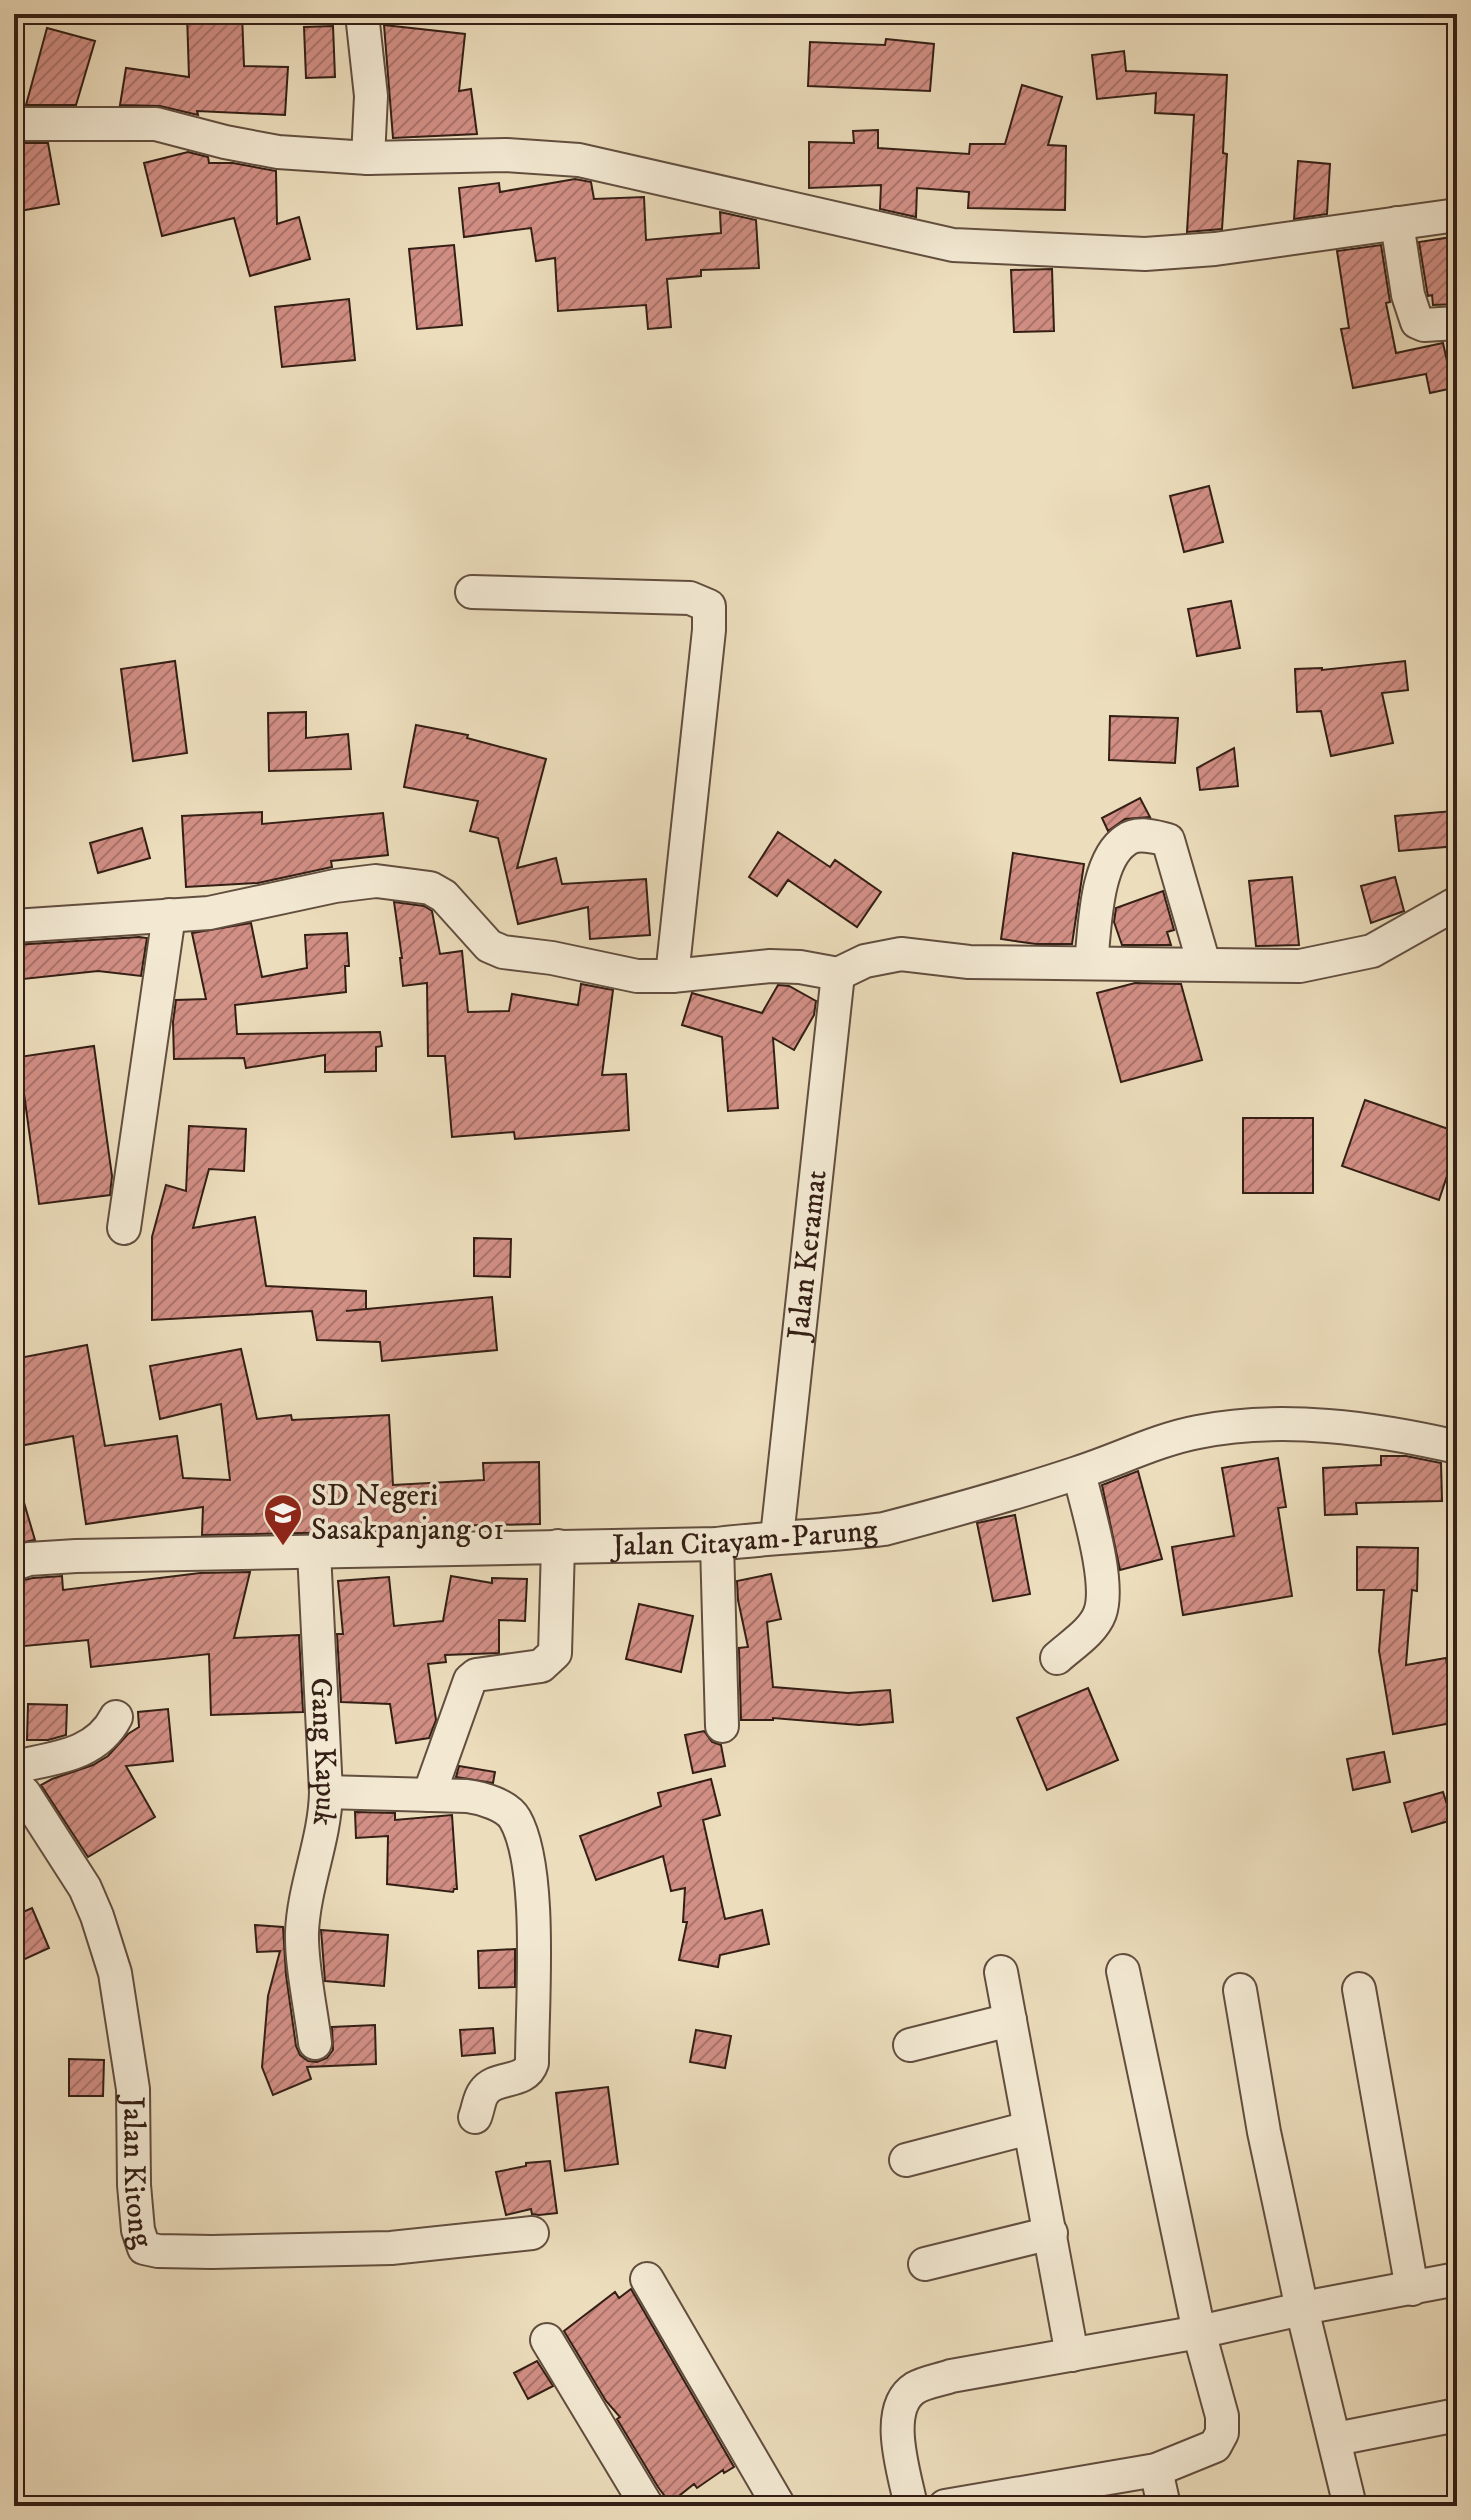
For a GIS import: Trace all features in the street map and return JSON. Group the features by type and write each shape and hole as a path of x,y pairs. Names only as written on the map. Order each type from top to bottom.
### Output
{"street":[{"path":"362,14 371,96 368,158"},
{"path":"14,124 156,124 278,152 368,158 506,155 579,160 953,245 1145,254 1215,249 1457,215"},
{"path":"1397,223 1408,295 1417,322 1424,325 1457,323"},
{"path":"472,592 690,598 709,606 672,976"},
{"path":"1091,963 1107,862 1126,839 1148,834 1168,840 1204,964"},
{"path":"14,926 209,913 335,886 376,881 400,882 430,888 444,896 489,946 503,952 552,958 637,976 672,976 770,966 800,967 838,974 865,961 901,954 969,962 1300,966 1372,951 1457,903"},
{"path":"124,1228 169,915"},
{"name":"Jalan Keramat","path":"777,1537 838,974"},
{"name":"Jalan Citayam-Parung","path":"14,1564 29,1559 76,1556 717,1544 884,1529 1079,1473 1167,1439 1252,1425 1391,1432 1457,1447"},
{"path":"1057,1658 1087,1632 1100,1615 1104,1593 1079,1473"},
{"path":"717,1544 722,1726"},
{"path":"429,1795 470,1680 476,1675 541,1666 555,1653 558,1546"},
{"name":"Gang Kapuk","path":"314,1552 326,1792 323,1825 305,1907 302,1936 315,2043"},
{"path":"14,1767 83,1751 109,1731 116,1717"},
{"name":"Jalan Kitong","path":"14,1783 24,1793 85,1888 115,1973 133,2089 134,2185 138,2230 144,2248 212,2252 391,2248 532,2233"},
{"path":"326,1792 486,1799 514,1817 526,1852 533,1892 532,2063 529,2071 522,2076 491,2086 484,2092 475,2117"},
{"path":"945,2506 1156,2470 1215,2446 1222,2433 1222,2416 1199,2332 1123,1971"},
{"path":"1001,1972 1072,2355"},
{"path":"1359,1989 1412,2289"},
{"path":"1240,1990 1264,2132 1302,2309 1350,2506"},
{"path":"910,2045 1010,2020"},
{"path":"906,2160 1029,2128"},
{"path":"925,2264 1051,2233"},
{"path":"647,2279 770,2490"},
{"path":"911,2506 897,2433 900,2408 914,2389 951,2376 1199,2332 1457,2279"},
{"path":"547,2340 647,2506"},
{"path":"1336,2439 1457,2415"},
{"path":"1156,2470 1164,2506"}],"building":[{"path":"187,14 242,14 244,66 288,67 285,115 197,111 198,115 160,106 120,105 126,68 189,77"},
{"path":"384,25 465,34 459,91 471,89 477,134 393,138"},
{"path":"333,26 335,77 306,78 304,27"},
{"path":"47,28 95,41 76,105 26,105"},
{"path":"886,39 934,44 930,91 808,86 810,42 885,45"},
{"path":"1124,51 1126,71 1227,75 1223,153 1227,154 1222,229 1187,232 1194,115 1155,113 1156,93 1097,99 1092,55"},
{"path":"1022,85 1062,97 1048,145 1066,146 1065,210 968,208 969,192 917,188 916,217 880,209 881,185 809,188 809,142 854,143 853,131 878,130 878,148 969,154 970,144 1005,144"},
{"path":"16,143 48,143 59,204 14,212"},
{"path":"188,152 208,157 209,163 233,163 276,171 277,224 299,217 310,259 250,276 234,218 162,236 144,163"},
{"path":"1298,161 1330,164 1327,214 1294,219"},
{"path":"575,179 591,182 594,199 644,197 646,240 721,233 720,212 756,220 759,268 701,270 701,276 667,279 671,327 648,329 646,305 558,311 555,258 536,261 531,228 464,237 459,188 499,183 500,192"},
{"path":"1452,237 1457,271 1457,304 1433,305 1432,295 1428,296 1419,242"},
{"path":"454,245 462,325 417,329 409,249"},
{"path":"1381,245 1390,302 1386,303 1396,353 1443,343 1453,388 1430,393 1426,374 1353,388 1341,329 1349,328 1337,251"},
{"path":"1052,269 1054,331 1014,332 1011,270"},
{"path":"349,299 355,360 282,367 275,307"},
{"path":"1209,486 1223,542 1184,552 1170,496"},
{"path":"1231,601 1240,648 1197,656 1188,609"},
{"path":"175,661 187,753 133,761 121,669"},
{"path":"1405,661 1408,690 1382,693 1393,743 1331,756 1321,711 1297,712 1295,669 1322,670"},
{"path":"306,712 306,738 348,734 351,769 269,771 268,713"},
{"path":"1110,716 1178,718 1175,763 1109,760"},
{"path":"416,725 468,735 467,738 546,759 517,868 556,858 562,884 646,879 650,935 590,939 588,907 518,924 498,838 470,831 478,801 404,787"},
{"path":"1234,748 1238,786 1200,790 1197,768"},
{"path":"1140,798 1150,817 1125,819 1108,831 1102,818"},
{"path":"1453,811 1457,846 1399,851 1395,816"},
{"path":"262,812 262,824 383,813 388,855 331,861 332,867 258,883 186,887 182,816"},
{"path":"142,828 150,858 98,873 90,843"},
{"path":"778,832 830,867 835,860 881,892 857,927 788,880 777,896 749,877"},
{"path":"1013,853 1084,864 1072,944 1036,944 1001,939"},
{"path":"1292,877 1299,945 1256,946 1249,881"},
{"path":"1395,877 1404,911 1371,923 1361,886"},
{"path":"1163,891 1174,930 1167,932 1171,945 1122,945 1114,922 1116,908"},
{"path":"394,902 424,906 432,911 440,954 462,951 468,1012 509,1011 512,994 578,1005 581,984 613,990 602,1075 626,1074 629,1130 515,1139 514,1132 452,1137 445,1056 428,1056 427,983 403,986"},
{"path":"251,923 262,977 307,968 305,935 347,933 349,966 345,966 346,992 235,1005 237,1034 380,1032 382,1046 376,1047 376,1071 325,1072 325,1055 246,1068 244,1058 174,1059 176,1000 206,999 192,933"},
{"path":"147,938 141,976 98,971 14,980 14,945"},
{"path":"1135,983 1181,984 1202,1060 1121,1082 1097,993"},
{"path":"778,985 789,986 816,1001 814,1015 794,1050 773,1038 778,1108 728,1111 722,1037 682,1025 692,993 762,1013"},
{"path":"94,1046 112,1176 110,1195 39,1204 19,1057"},
{"path":"1365,1100 1457,1132 1457,1146 1439,1200 1342,1166"},
{"path":"1243,1118 1313,1118 1313,1193 1243,1193"},
{"path":"189,1126 246,1129 244,1171 209,1169 193,1228 255,1217 266,1286 366,1291 366,1309 346,1311 492,1297 497,1350 382,1361 380,1342 317,1340 312,1311 152,1320 152,1237 166,1185 186,1191"},
{"path":"474,1238 511,1239 510,1277 474,1276"},
{"path":"87,1345 105,1446 177,1436 183,1478 230,1480 221,1404 160,1419 150,1366 241,1349 257,1419 291,1415 292,1420 389,1415 393,1485 484,1480 483,1463 539,1462 540,1524 202,1535 203,1507 86,1524 73,1436 14,1447 14,1359"},
{"path":"1381,1456 1406,1456 1441,1463 1442,1501 1356,1503 1357,1514 1325,1515 1323,1468 1381,1465"},
{"path":"1278,1458 1286,1507 1278,1508 1292,1596 1183,1615 1172,1547 1234,1536 1222,1468"},
{"path":"1138,1471 1162,1559 1120,1570 1102,1485"},
{"path":"20,1489 35,1540 14,1544 14,1490"},
{"path":"1015,1515 1030,1594 993,1601 977,1523"},
{"path":"1357,1547 1418,1548 1417,1591 1412,1590 1406,1665 1446,1658 1457,1722 1393,1734 1379,1651 1384,1590 1357,1590"},
{"path":"250,1572 234,1638 299,1635 303,1712 211,1715 209,1654 91,1667 88,1640 14,1647 14,1582 62,1576 63,1590 200,1573"},
{"path":"771,1574 781,1619 767,1622 773,1687 848,1693 890,1690 893,1722 859,1725 773,1718 741,1720 739,1648 748,1647 737,1581"},
{"path":"451,1576 492,1583 492,1578 527,1579 525,1621 499,1620 499,1653 445,1655 446,1662 428,1664 436,1720 429,1738 396,1743 390,1704 341,1702 337,1634 343,1634 338,1581 389,1577 394,1626 443,1621"},
{"path":"639,1604 693,1616 681,1672 626,1659"},
{"path":"1088,1688 1118,1760 1047,1790 1017,1718"},
{"path":"28,1704 67,1705 66,1735 48,1740 27,1740"},
{"path":"168,1709 173,1761 126,1766 155,1817 88,1857 41,1785 108,1756 128,1734 139,1727 138,1712"},
{"path":"704,1731 712,1742 721,1745 725,1766 693,1773 685,1735"},
{"path":"1384,1752 1390,1782 1353,1790 1347,1759"},
{"path":"459,1766 495,1772 493,1783 456,1777"},
{"path":"711,1779 720,1815 703,1820 725,1919 762,1910 769,1944 720,1955 718,1967 679,1960 687,1922 683,1922 685,1888 671,1891 663,1856 596,1880 580,1836 661,1806 658,1793"},
{"path":"1443,1792 1452,1820 1412,1832 1404,1803"},
{"path":"355,1812 395,1813 395,1820 452,1815 457,1889 453,1892 387,1884 388,1836 356,1838"},
{"path":"32,1908 49,1948 14,1964 14,1916"},
{"path":"255,1925 283,1927 286,1975 300,2055 308,2061 317,2062 327,2058 333,2050 332,2027 375,2025 376,2064 307,2067 311,2079 273,2095 262,2067 268,1996 280,1951 257,1952"},
{"path":"321,1930 388,1935 384,1986 325,1981"},
{"path":"515,1949 515,1987 479,1988 478,1951"},
{"path":"493,2028 495,2053 462,2056 460,2030"},
{"path":"696,2030 731,2036 725,2068 690,2062"},
{"path":"69,2059 104,2060 103,2096 69,2096"},
{"path":"608,2087 618,2164 565,2171 556,2093"},
{"path":"550,2161 557,2213 532,2214 531,2209 506,2215 496,2172 526,2166 526,2163"},
{"path":"631,2289 734,2467 724,2473 723,2470 697,2488 694,2484 670,2503 617,2419 620,2417 606,2401 564,2331 615,2292 619,2298"},
{"path":"537,2361 553,2386 528,2399 514,2373"}],"place":[{"name":"SD Negeri Sasakpanjang 01","path":"283,1547"}]}
